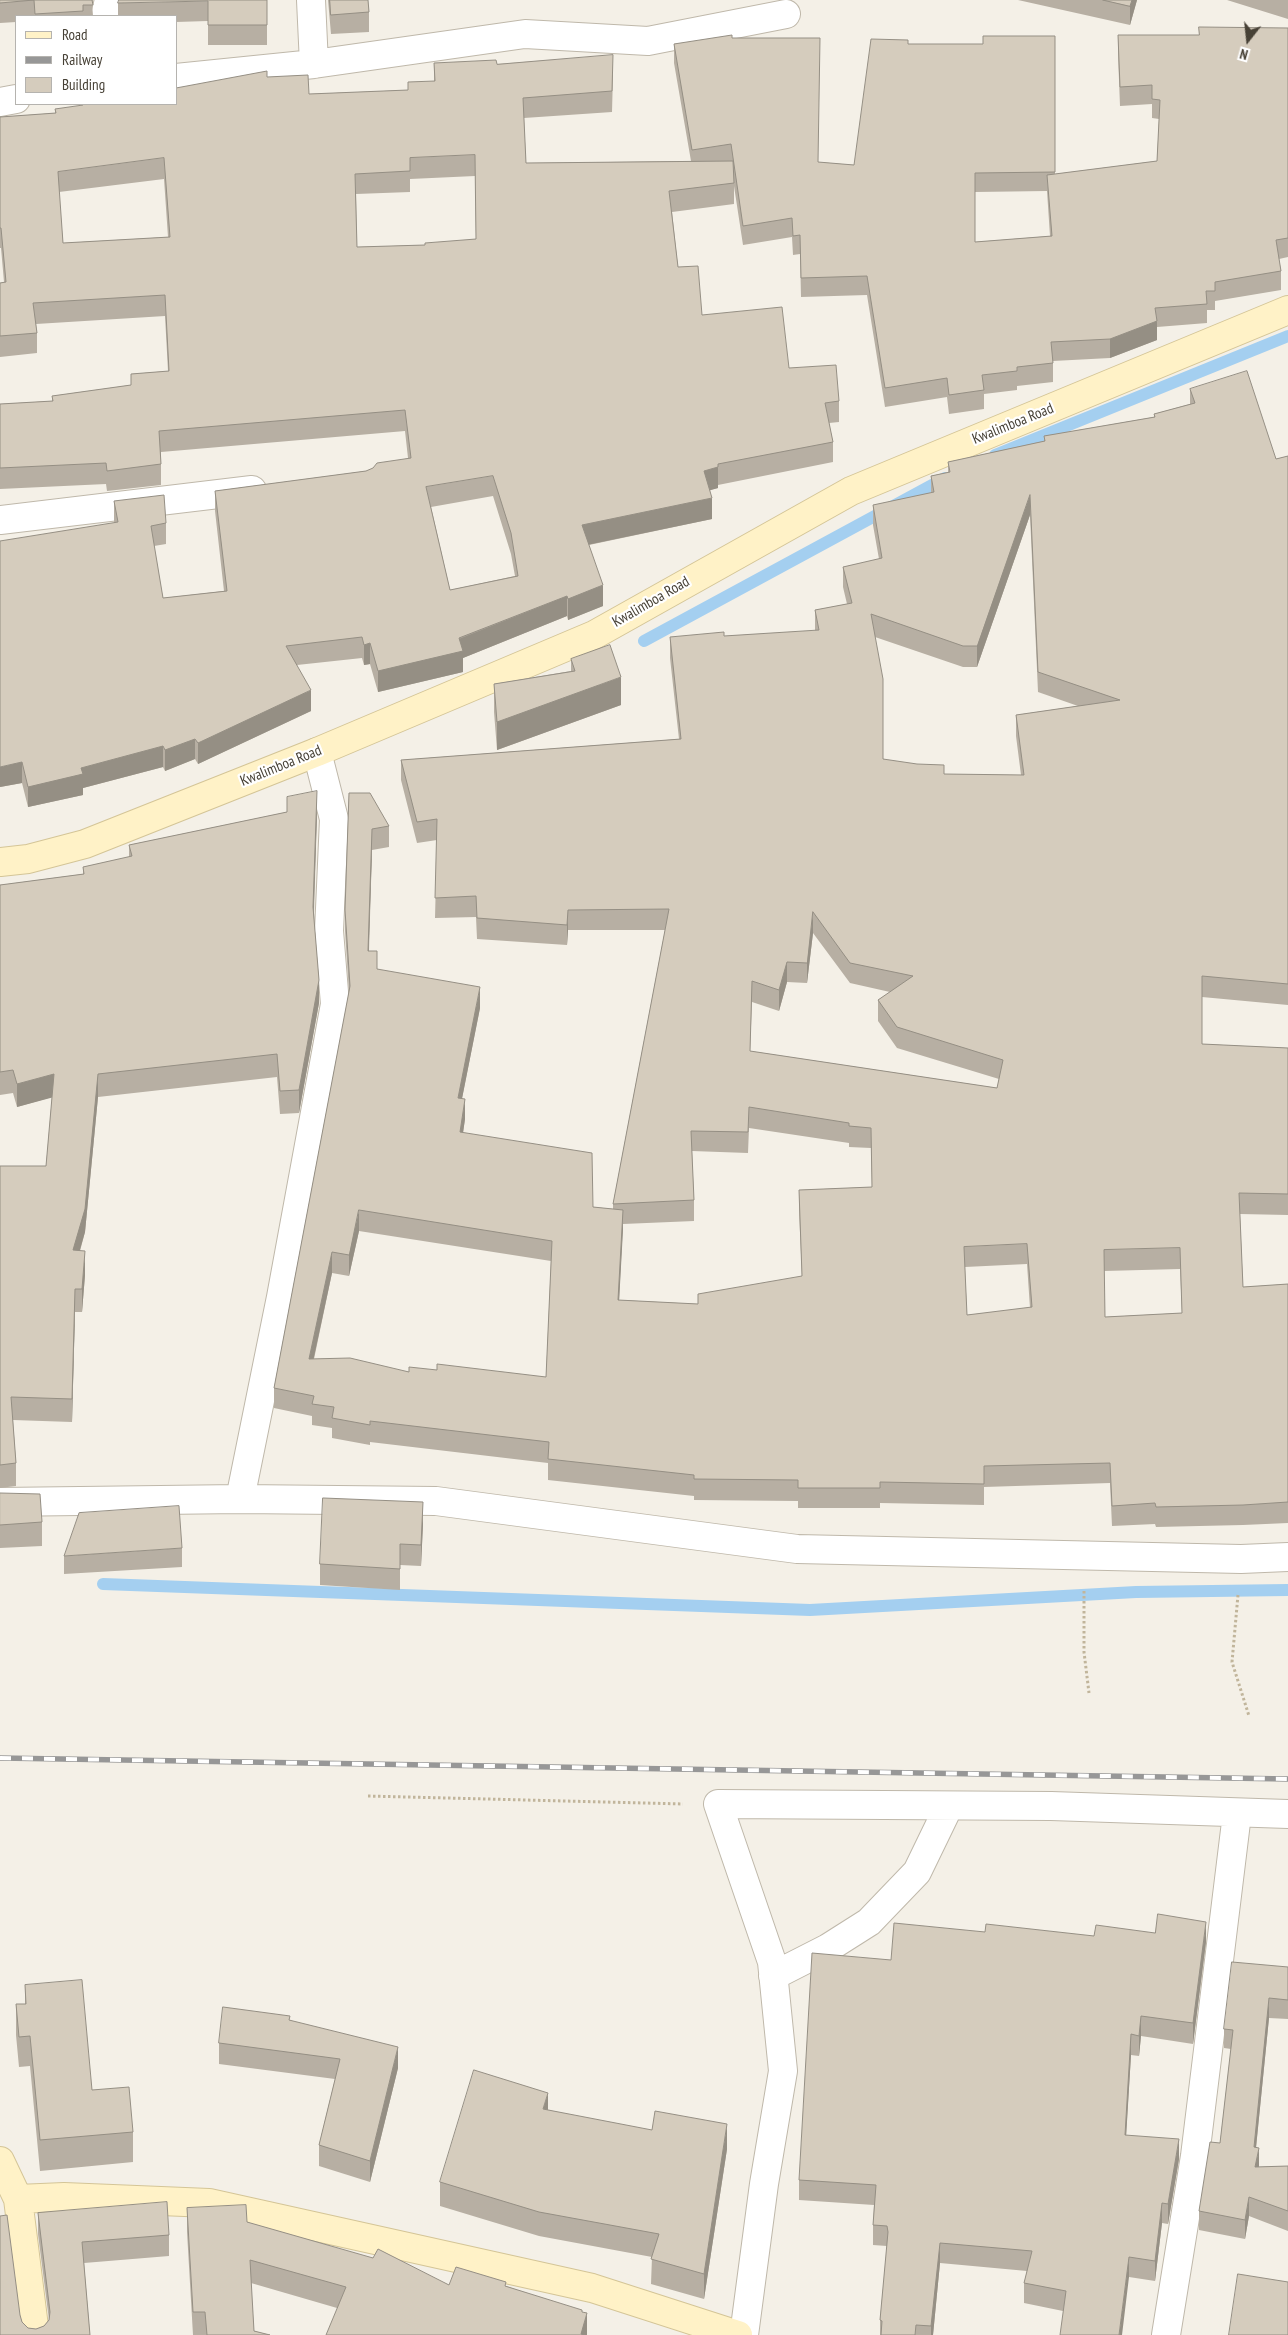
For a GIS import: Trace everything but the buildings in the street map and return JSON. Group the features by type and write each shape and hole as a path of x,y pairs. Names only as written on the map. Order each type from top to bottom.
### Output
{"street":[{"path":"105,15 109,0"},
{"path":"311,0 314,64"},
{"path":"178,78 314,64 525,34 648,41 786,14"},
{"path":"0,102 15,99"},
{"name":"Kwalimboa Road","path":"0,862 28,859 85,844 317,752 594,635 851,491 1288,310"},
{"path":"0,520 276,487"},
{"path":"240,1499 281,1297 334,1004 329,931 334,819 317,752"},
{"path":"0,1502 240,1499 436,1501 797,1549 1241,1559 1288,1557"},
{"path":"744,2335 764,2184 783,2071 772,1962 718,1804 1051,1806 1237,1814 1288,1814"},
{"path":"773,1976 828,1948 868,1922 917,1872 949,1806"},
{"path":"1166,2335 1195,2156 1237,1814"},
{"path":"0,2161 18,2199 35,2335"},
{"path":"18,2199 64,2198 209,2204 592,2288 738,2335"}],"path":[{"path":"1086,1555 1084,1652 1089,1693"},
{"path":"1241,1559 1232,1662 1249,1716"},
{"path":"368,1796 718,1804"}],"waterway":[{"path":"995,455 1288,336"},
{"path":"644,641 945,478"},
{"path":"103,1584 810,1610 1136,1592 1288,1590"}],"railway":[{"path":"0,1758 1288,1779"}]}
